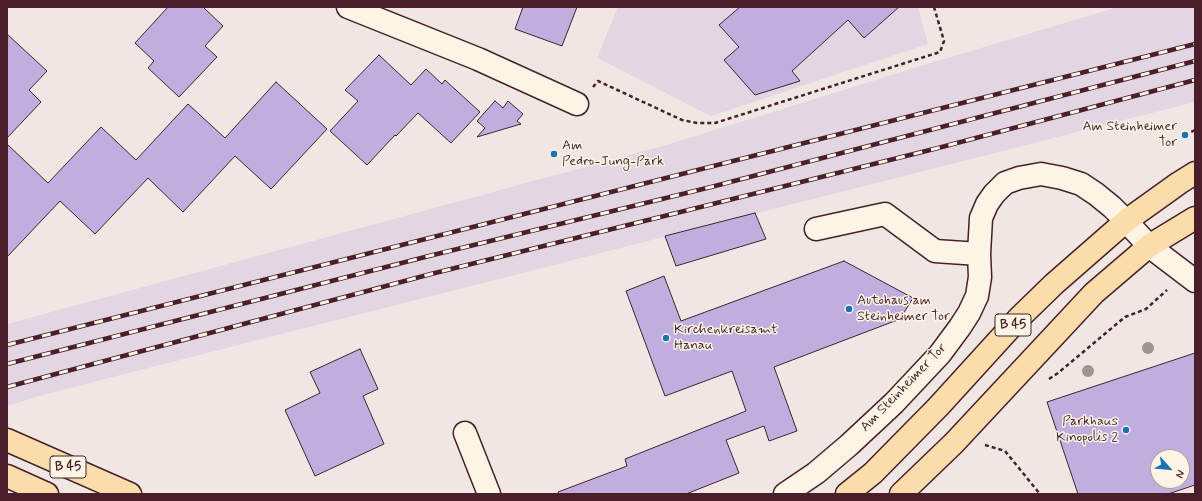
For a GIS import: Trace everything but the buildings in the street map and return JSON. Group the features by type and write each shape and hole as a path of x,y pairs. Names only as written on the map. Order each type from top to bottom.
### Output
{"main road":[{"name":"B 45","path":"847,494 873,472 938,408 1020,317 1054,284 1126,221 1195,173"},
{"name":"B 45","path":"901,494 954,443 1094,293 1149,246 1195,218"},
{"name":"B 45","path":"7,440 130,494"},
{"name":"B 45","path":"7,476 47,494"}],"street":[{"path":"348,7 478,59 577,104"},
{"name":"Am Steinheimer Tor","path":"784,494 816,473 849,445 894,403 940,354 969,313 977,296 980,277 979,254 981,218 987,204 994,194 1005,184 1018,178 1041,174 1062,178 1081,184 1096,194 1126,221 1149,246 1191,278"},
{"path":"816,229 885,214 935,251 979,254"},
{"path":"465,433 490,494"}],"path":[{"path":"577,104 598,81 682,120 697,123 715,123 940,52 944,40 934,7"},
{"path":"1185,135 1195,130"},
{"path":"1045,381 1058,374 1125,317 1146,309 1191,278"},
{"path":"954,443 978,444 1005,451 1040,494"}],"shaded area":[{"path":"618,7 918,7 928,44 711,116 597,58"},
{"path":"1118,7 1195,7 1195,102 42,395 7,406 7,324 666,145"}],"railway":[{"path":"7,345 1195,44"},
{"path":"7,364 433,255 711,187 1195,61"},
{"path":"7,387 431,274 938,148 1195,80"}],"place":[{"name":"Am Steinheimer Tor","path":"1185,135"},
{"name":"Am Pedro-Jung-Park","path":"554,154"},
{"name":"Autohaus am Steinheimer Tor","path":"849,309"},
{"name":"Kirchenkreisamt Hanau","path":"666,338"},
{"name":"Parkhaus Kinopolis 2","path":"1126,430"}]}
